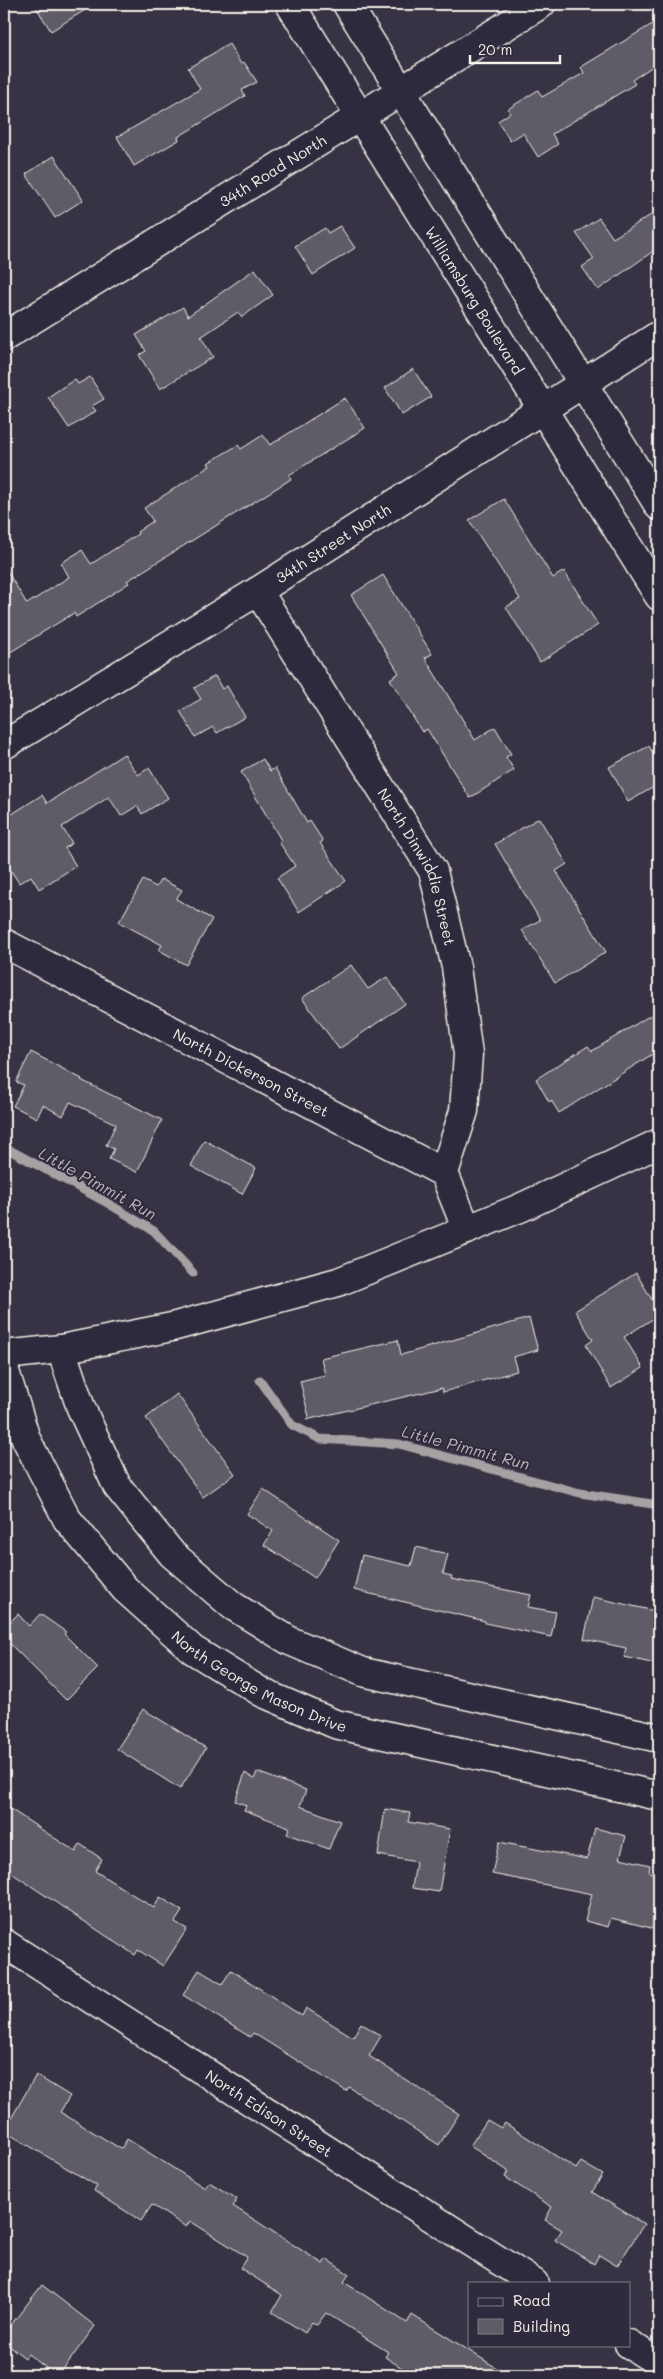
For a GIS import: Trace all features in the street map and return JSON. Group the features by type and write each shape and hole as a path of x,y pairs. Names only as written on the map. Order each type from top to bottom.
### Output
{"street":[{"name":"Williamsburg Boulevard","path":"290,4 361,115 541,410 659,596"},
{"path":"347,4 659,506"},
{"name":"34th Road North","path":"4,337 400,90 542,4"},
{"name":"34th Street North","path":"4,745 258,591 659,335"},
{"name":"North Dinwiddie Street","path":"258,591 433,871 456,967 468,1054 464,1112 444,1173"},
{"name":"North Dickerson Street","path":"4,943 444,1173"},
{"path":"4,1354 62,1349 172,1327 338,1282 520,1208 659,1143"},
{"path":"444,1173 467,1230"},
{"path":"62,1349 81,1408 117,1486 172,1554 233,1606 290,1641 363,1672 659,1738"},
{"name":"North George Mason Drive","path":"4,1368 26,1439 67,1519 125,1589 193,1650 262,1693 335,1724 659,1796"},
{"name":"North Edison Street","path":"4,1943 532,2282"},
{"path":"630,2345 659,2363"}],"building":[{"path":"34,4 95,4 51,31"},
{"path":"659,20 659,62 632,80 635,84 552,134 558,144 538,157 523,133 510,141 498,121 510,113 508,109 538,90 542,97 584,73 581,67"},
{"path":"229,44 241,64 244,62 257,82 242,90 245,96 178,137 179,140 134,166 117,137 200,89 188,68"},
{"path":"54,156 83,200 55,218 26,174"},
{"path":"659,210 659,247 598,290 582,267 594,259 576,233 599,218 613,238"},
{"path":"340,226 355,248 313,275 295,246 325,228 328,233"},
{"path":"255,269 273,295 242,317 238,312 201,337 213,357 160,389 139,355 146,351 136,335 183,307 188,316"},
{"path":"413,369 431,397 402,415 385,388"},
{"path":"90,377 104,399 92,406 96,411 69,428 48,397 75,379 78,384"},
{"path":"345,398 365,428 289,475 291,479 127,581 129,583 76,617 74,613 4,656 4,566 27,604 69,577 61,563 82,550 91,564 138,534 137,532 153,521 144,508 210,466 208,463 238,445 241,449 263,435 270,445"},
{"path":"504,499 553,578 564,571 598,625 540,662 506,607 520,599 469,520"},
{"path":"383,575 432,654 425,658 475,740 495,727 511,754 506,757 514,770 470,798 427,729 422,732 390,679 399,673 351,595"},
{"path":"215,676 222,689 227,686 245,717 217,733 213,727 195,737 180,711 201,699 194,688"},
{"path":"649,746 659,764 659,784 628,802 609,767"},
{"path":"124,754 138,775 149,768 168,798 142,814 137,806 121,816 109,797 62,827 72,843 65,848 76,866 39,889 31,876 19,883 4,860 4,819 42,795 47,803"},
{"path":"263,759 270,771 275,768 307,823 310,821 323,841 320,843 346,881 299,912 277,878 295,866 279,842 281,840 241,772"},
{"path":"539,818 567,864 556,871 606,952 555,983 522,930 540,920 495,844"},
{"path":"161,879 182,890 176,899 212,919 186,965 159,950 162,945 119,922 143,880 156,887"},
{"path":"351,965 368,989 387,977 405,1004 339,1049 302,998"},
{"path":"659,1010 659,1050 559,1113 551,1100 549,1102 536,1079 588,1046 592,1051"},
{"path":"31,1052 81,1080 162,1120 137,1172 109,1159 114,1149 106,1145 116,1124 70,1102 63,1116 43,1105 37,1118 13,1106 24,1085 16,1082"},
{"path":"204,1140 256,1168 242,1194 191,1166"},
{"path":"636,1273 659,1311 659,1315 624,1337 643,1368 611,1388 586,1345 593,1340 575,1311"},
{"path":"529,1318 538,1350 513,1357 517,1371 443,1392 442,1388 306,1420 309,1417 300,1381 325,1375 321,1358 398,1340 401,1355"},
{"path":"177,1394 235,1474 203,1497 146,1418"},
{"path":"263,1489 339,1540 315,1578 264,1545 273,1531 247,1514"},
{"path":"416,1547 448,1554 443,1574 452,1576 451,1579 531,1595 528,1607 556,1612 551,1637 485,1623 485,1621 354,1590 362,1555 411,1566"},
{"path":"593,1597 659,1612 659,1649 656,1664 624,1657 626,1648 584,1639"},
{"path":"18,1614 29,1626 40,1614 66,1632 64,1634 98,1668 66,1700 4,1638 4,1628"},
{"path":"143,1709 206,1748 180,1789 117,1749"},
{"path":"257,1772 306,1790 300,1806 340,1821 329,1849 287,1834 289,1827 244,1810 246,1805 235,1801 245,1773 254,1779"},
{"path":"4,1805 76,1852 80,1844 102,1859 95,1871 154,1908 160,1897 182,1911 175,1922 187,1929 163,1966 138,1950 135,1955 4,1868"},
{"path":"385,1809 410,1813 408,1822 450,1829 439,1892 412,1888 416,1862 378,1855"},
{"path":"595,1828 626,1836 620,1858 650,1865 649,1872 659,1875 659,1930 611,1918 608,1927 585,1921 592,1894 492,1874 499,1842 587,1859"},
{"path":"199,1970 222,1984 231,1970 302,2016 306,2008 353,2037 361,2023 381,2036 369,2056 459,2114 439,2145 349,2087 346,2091 253,2033 250,2037 183,1995"},
{"path":"36,2075 70,2096 60,2112 121,2149 127,2139 205,2188 209,2182 237,2199 233,2206 323,2264 326,2259 349,2274 344,2282 407,2323 412,2315 508,2375 413,2375 385,2357 388,2352 326,2313 317,2325 312,2322 305,2333 272,2312 282,2295 240,2268 247,2257 190,2221 186,2227 152,2205 141,2221 94,2191 97,2186 4,2131"},
{"path":"487,2120 501,2128 505,2123 576,2169 581,2162 603,2175 592,2192 644,2224 617,2266 599,2255 594,2264 555,2240 562,2230 545,2220 552,2207 505,2177 508,2171 470,2146"},
{"path":"42,2285 95,2326 59,2375 55,2375 28,2354 25,2358 4,2342 4,2334"}],"waterway":[{"name":"Little Pimmit Run","path":"4,1147 104,1201 154,1231 193,1273"},
{"name":"Little Pimmit Run","path":"260,1380 292,1425 320,1439 399,1444 580,1493 659,1505"}]}
